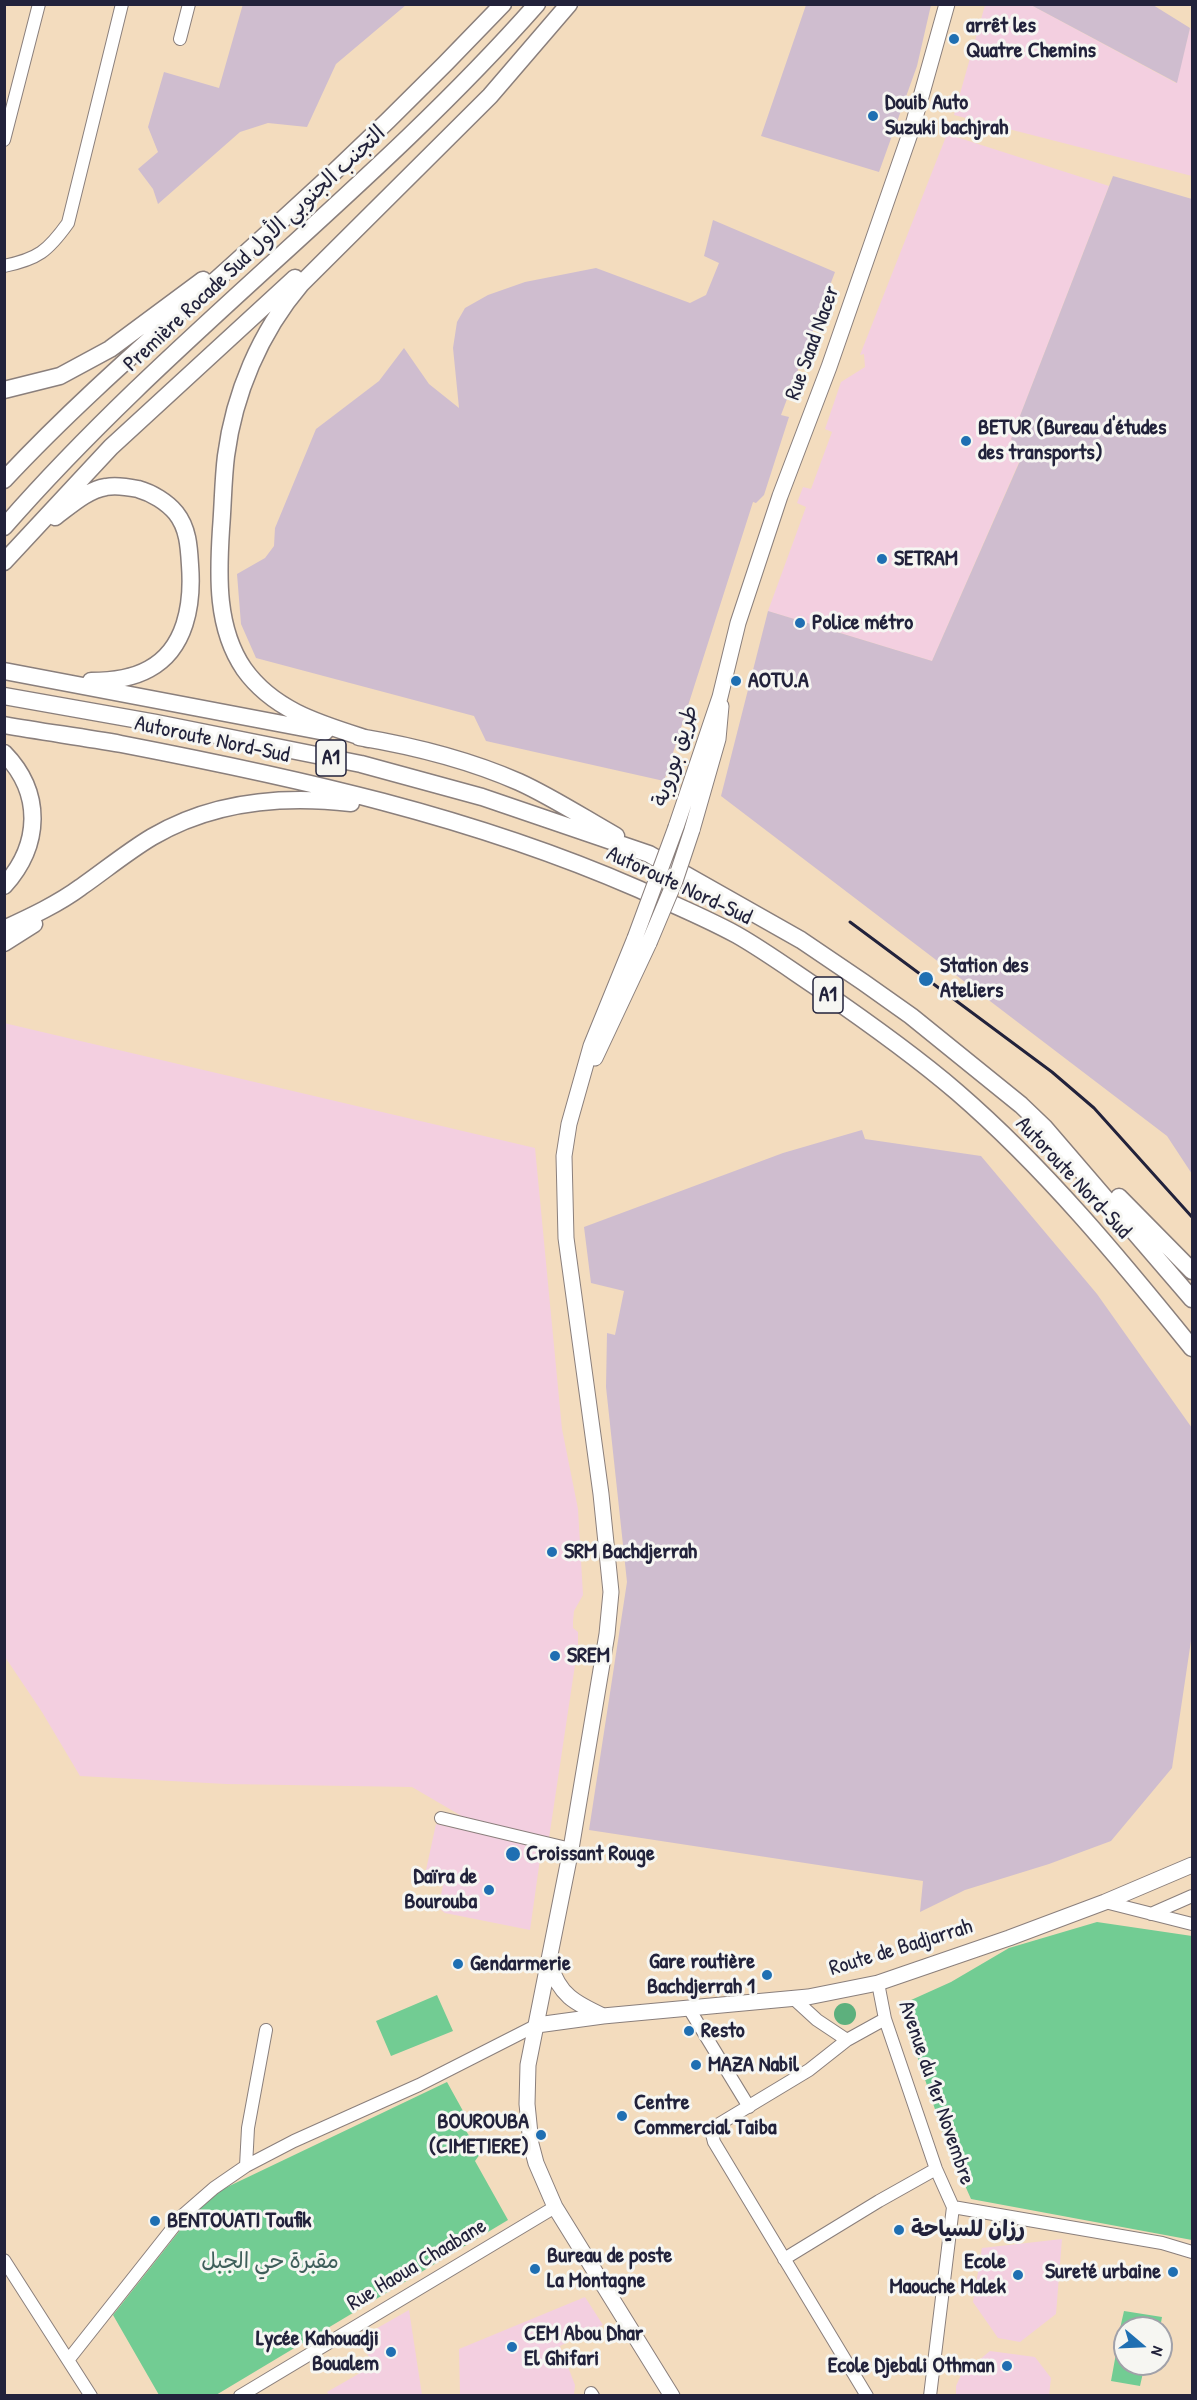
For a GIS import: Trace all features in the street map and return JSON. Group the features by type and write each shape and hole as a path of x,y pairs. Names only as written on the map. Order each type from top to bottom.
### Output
{"highway":[{"name":"Première Rocade Sud التجنب الجنوبي الأول","path":"4,480 93,391 270,232 420,90 503,4"},
{"name":"Première Rocade Sud التجنب الجنوبي الأول","path":"4,527 76,450 147,380 441,106 537,4"},
{"path":"368,739 300,716 281,705 258,686 244,669 233,650 226,630 219,563 226,457 231,424 256,352 285,303 490,96 569,4"},
{"path":"4,562 111,447 219,345 421,165"},
{"path":"4,390 60,376 110,350 163,308 270,232"},
{"path":"8,672 92,681 134,676 150,669 172,650 180,636 190,605 192,589 188,541 176,514 155,496 131,488 106,487 86,495 33,533"},
{"path":"8,672 238,717 368,739 483,767 522,783 649,854"},
{"name":"Autoroute Nord-Sud","path":"4,696 156,723 361,764 482,797 649,854 801,940 910,1016 1022,1105 1044,1126 1192,1299"},
{"name":"Autoroute Nord-Sud","path":"4,725 118,744 256,772 422,812 525,844 604,874 738,936 865,1021 957,1092 1002,1133 1058,1191 1153,1299 1192,1348"},
{"path":"4,753 15,765 25,783 31,800 33,817 32,835 22,863 4,886"},
{"path":"4,943 49,913 152,837 178,824 232,805 270,800 327,800 422,812"},
{"path":"4,929 79,889"},
{"path":"1044,1126 1108,1186 1192,1271"},
{"path":"1153,1299 1192,1361"}],"main road":[{"name":"Rue Saad Nacer","path":"720,697 738,623 780,496 829,367 913,125 947,4"},
{"name":"طريق بوروبة","path":"672,2396 555,2207 531,2144 526,2104 528,2065 571,1849 608,1634 611,1592 601,1494 566,1230 564,1156 569,1124 583,1075 605,1039 642,941 676,827 720,697"},
{"name":"طريق بوروبة","path":"642,941 675,881 692,830 718,738 720,697"},
{"name":"Route de Badjarrah","path":"537,2025 688,2007 794,1998 878,1983 1105,1902 1192,1865"},
{"path":"549,1963 563,1992 576,2002 603,2016"}],"street":[{"path":"4,140 39,4"},
{"path":"4,266 28,261 52,246 68,224 122,4"},
{"path":"180,39 189,4"},
{"path":"441,1818 571,1849"},
{"path":"1151,1914 1192,1896"},
{"path":"1105,1902 1192,1924"},
{"name":"Avenue du 1er Novembre","path":"878,1983 885,2019 936,2169 953,2207 930,2396"},
{"path":"794,1998 817,2020 847,2040"},
{"path":"688,2007 749,2107"},
{"path":"867,2396 712,2138 713,2129 716,2126 810,2070 847,2040 885,2019"},
{"path":"69,2360 199,2199 246,2166 294,2141 419,2085 537,2025"},
{"path":"246,2166 248,2128 266,2030"},
{"path":"784,2259 879,2200 936,2169"},
{"name":"Rue Haoua Chaabane","path":"240,2396 555,2207"},
{"path":"953,2207 1162,2243 1192,2252"},
{"path":"6,2266 92,2396"}],"shaded area":[{"path":"243,4 406,5 336,64 307,127 268,123 240,132 158,204 153,189 138,169 158,152 148,127 164,72 219,88"},
{"path":"806,5 931,5 917,66 879,172 761,136"},
{"path":"985,5 1031,5 1176,83 1190,28 1192,30 1192,176 954,115"},
{"path":"1031,5 1153,5 1190,28 1177,83"},
{"path":"947,134 1109,186 1011,439 1023,453 932,661 768,611 806,507 797,503 803,487 811,489 832,432 825,429 841,382 865,367 864,354 860,355"},
{"path":"1113,176 1192,199 1192,1174 1167,1136 721,796 768,611 932,661 1023,454 1011,439"},
{"path":"713,220 835,272 781,415 789,417 764,495 756,503 753,502 664,781 486,741 474,716 256,658 241,624 237,574 265,558 274,546 275,528 316,429 379,381 404,348 429,384 459,408 453,348 457,322 465,308 488,295 525,282 596,268 690,303 706,295 719,263 704,256"},
{"path":"4,1023 535,1148 562,1429 578,1509 583,1595 574,1611 573,1628 578,1632 578,1645 549,1838 465,1818 412,1787 226,1784 80,1776 42,1712 5,1657"},
{"path":"862,1130 865,1139 981,1156 1097,1294 1192,1428 1192,1634 1172,1768 1111,1841 1049,1864 965,1890 920,1912 923,1881 589,1830 627,1582 606,1387 607,1333 615,1335 624,1291 591,1283 584,1227 783,1153"},
{"name":"Daïra de Bourouba","path":"436,1824 542,1845 530,1930 445,1913 441,1910 439,1905 445,1875 426,1870"},
{"name":"Ecole Maouche Malek","path":"1062,2239 1056,2314 1020,2342 998,2338 973,2302 982,2248"},
{"name":"CEM Abou Dhar El Ghifari","path":"585,2297 603,2325 560,2346 575,2385 574,2395 460,2395 459,2349"},
{"name":"Lycée Kahouadji Boualem","path":"409,2310 422,2395 329,2395 327,2392 374,2365 358,2339"},
{"name":"Ecole Djebali Othman","path":"990,2351 1035,2357 1051,2378 1049,2395 956,2395 956,2386 961,2375"}],"green space":[{"path":"1097,1922 1192,1936 1192,2240 971,2199 947,2145 900,2005 951,1982 1009,1948"},
{"path":"437,1995 453,2031 391,2056 376,2021"},
{"path":"845,2003 853,2006 856,2014 853,2022 845,2025 837,2022 834,2014 837,2006"},
{"name":"مقبرة حي الجبل","path":"447,2082 468,2120 462,2124 480,2154 475,2161 508,2220 216,2395 159,2395 113,2315 196,2210 223,2189"},
{"path":"1124,2311 1156,2316 1123,2316"},
{"path":"1113,2370 1113,2376 1142,2376 1140,2386 1111,2381"}],"railway":[{"path":"850,922 1052,1072 1094,1108 1192,1217"}],"place":[{"name":"arrêt les Quatre Chemins","path":"954,39"},
{"name":"Douib Auto Suzuki bachjrah","path":"873,116"},
{"name":"BETUR (Bureau d'études des transports)","path":"966,441"},
{"name":"SETRAM","path":"882,559"},
{"name":"Police métro","path":"800,623"},
{"name":"AOTU.A","path":"736,681"},
{"name":"Station des Ateliers","path":"926,979"},
{"name":"SRM Bachdjerrah","path":"552,1552"},
{"name":"SREM","path":"555,1656"},
{"name":"Croissant Rouge","path":"513,1854"},
{"name":"Daïra de Bourouba","path":"489,1890"},
{"name":"Gendarmerie","path":"458,1964"},
{"name":"Gare routière Bachdjerrah 1","path":"767,1975"},
{"name":"Resto","path":"689,2031"},
{"name":"MAZA Nabil","path":"696,2065"},
{"name":"Centre Commercial Taiba","path":"622,2116"},
{"name":"BOUROUBA (CIMETIERE)","path":"541,2135"},
{"name":"BENTOUATI Toufik","path":"155,2221"},
{"name":"رزان للسياحة","path":"899,2230"},
{"name":"Bureau de poste La Montagne","path":"535,2269"},
{"name":"Sureté urbaine","path":"1173,2272"},
{"name":"Ecole Maouche Malek","path":"1018,2275"},
{"name":"CEM Abou Dhar El Ghifari","path":"512,2347"},
{"name":"Lycée Kahouadji Boualem","path":"391,2352"},
{"name":"Ecole Djebali Othman","path":"1007,2366"}]}
